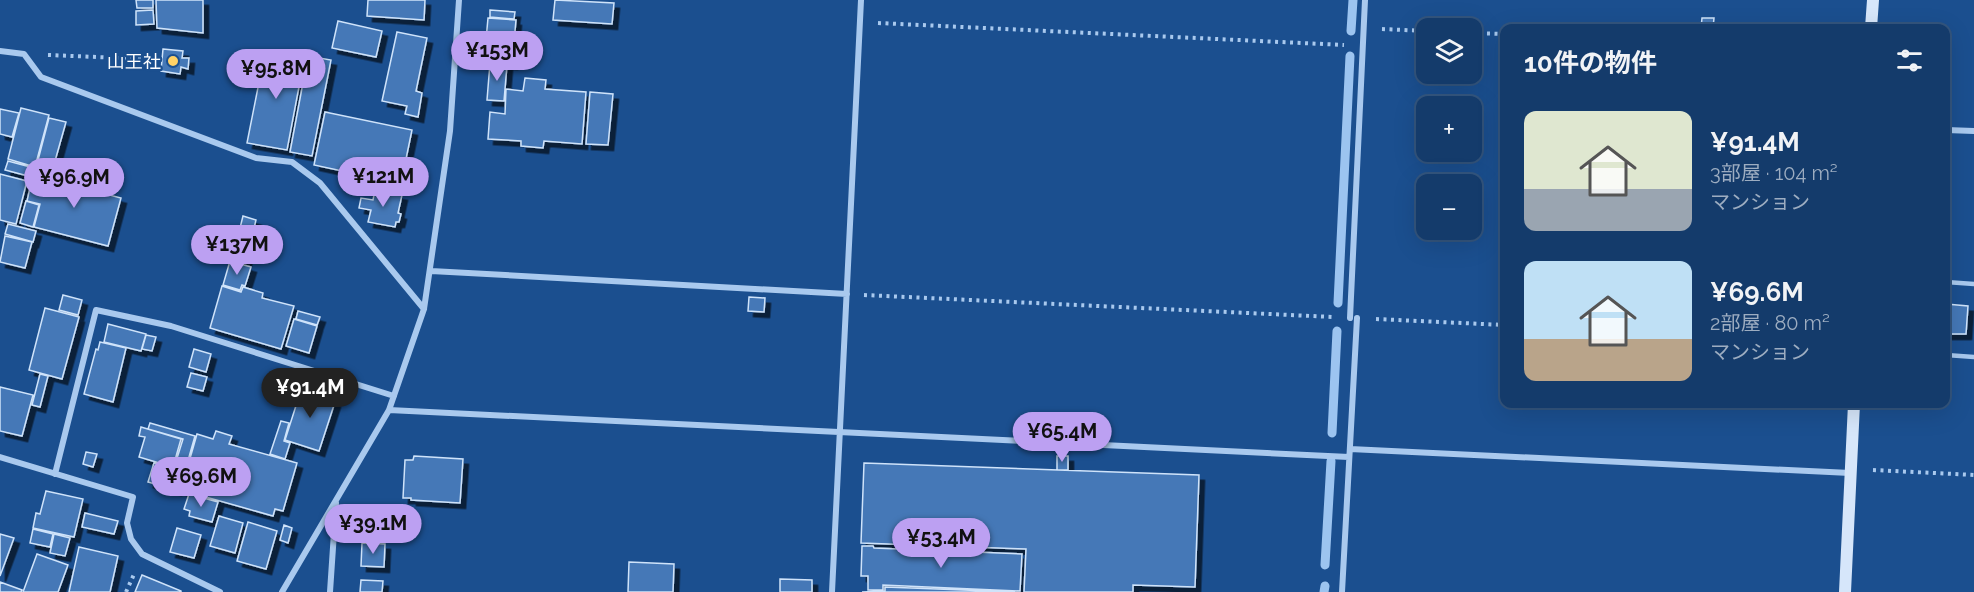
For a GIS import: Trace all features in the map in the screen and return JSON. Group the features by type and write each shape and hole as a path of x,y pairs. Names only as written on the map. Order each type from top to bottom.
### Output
{"street":[{"path":"282,592 389,410 424,309 450,131 459,0"},
{"path":"832,592 861,0"},
{"path":"1342,592 1350,449 1365,0"},
{"path":"1871,24 1873,0"},
{"path":"0,51 24,54 41,77 256,158 292,162 320,183 424,309"},
{"path":"1950,130 1974,131"},
{"path":"431,271 847,294"},
{"path":"55,474 96,310 171,326 394,396"},
{"path":"1845,592 1854,408"},
{"path":"389,410 1349,457"},
{"path":"1350,449 1851,471"},
{"path":"0,457 133,497 126,523 131,539 142,554 220,592"},
{"path":"330,592 337,499"}],"lane":[{"path":"1950,282 1974,284"},
{"path":"1950,355 1974,357"}],"path":[{"path":"860,22 1363,46"},
{"path":"1364,28 1416,31"},
{"path":"1482,33 1500,34"},
{"path":"24,54 146,59"},
{"path":"847,294 1500,325"},
{"path":"1851,471 1974,476"}],"building":[{"path":"136,0 153,0 153,8 137,8"},
{"path":"156,0 203,0 203,33 157,28"},
{"path":"368,0 425,0 424,20 367,16"},
{"path":"555,0 614,3 612,24 553,20"},
{"path":"153,10 154,24 136,25 136,11"},
{"path":"490,10 515,12 514,19 490,17"},
{"path":"488,18 516,20 512,64 484,62"},
{"path":"1702,18 1714,18 1713,24 1701,24"},
{"path":"338,21 382,31 376,57 332,48"},
{"path":"397,32 427,38 416,91 422,93 418,117 405,114 407,106 382,101"},
{"path":"163,49 183,51 182,58 189,58 188,69 181,67 180,74 161,71"},
{"path":"265,52 285,56 286,52 305,55 287,150 247,143"},
{"path":"308,56 331,60 312,156 290,152"},
{"path":"490,63 507,65 504,101 487,100"},
{"path":"525,78 546,80 545,89 586,92 582,144 544,141 543,148 521,146 521,141 488,139 490,112 505,114 506,89 523,91"},
{"path":"590,92 613,94 608,145 586,144"},
{"path":"21,108 49,115 35,167 8,159"},
{"path":"0,109 19,113 12,137 0,134"},
{"path":"325,112 412,130 401,183 392,182 391,186 379,184 380,179 314,165"},
{"path":"49,118 66,122 53,168 37,164"},
{"path":"8,161 34,168 32,177 5,170"},
{"path":"0,174 27,181 16,224 0,220"},
{"path":"58,174 77,179 75,186 121,198 108,246 34,227 40,204 27,201 33,175 56,181"},
{"path":"375,190 402,195 398,213 401,214 395,227 368,222 371,210 359,208 361,198 373,200"},
{"path":"26,201 39,205 33,227 20,223"},
{"path":"243,216 256,220 253,232 240,228"},
{"path":"8,224 36,231 33,242 5,234"},
{"path":"238,232 253,236 245,263 230,259"},
{"path":"5,236 32,242 25,268 0,262"},
{"path":"230,261 251,267 245,286 242,285 240,290 223,285"},
{"path":"222,286 241,292 243,287 263,293 262,298 294,306 281,349 210,328"},
{"path":"63,295 82,300 78,315 59,310"},
{"path":"749,297 765,298 764,312 748,311"},
{"path":"1950,304 1968,306 1966,334 1950,334"},
{"path":"45,308 79,317 62,379 29,370"},
{"path":"298,311 320,317 317,325 296,319"},
{"path":"294,319 317,326 309,353 286,346"},
{"path":"108,324 146,334 141,351 104,342"},
{"path":"146,335 156,337 152,351 142,349"},
{"path":"100,342 126,348 113,402 84,394"},
{"path":"194,349 211,354 206,372 189,367"},
{"path":"191,373 207,377 203,391 187,387"},
{"path":"40,374 48,376 40,407 32,405"},
{"path":"0,387 33,395 22,436 0,431"},
{"path":"302,387 331,396 329,400 335,402 319,451 285,440"},
{"path":"281,421 289,423 284,441 290,443 285,459 270,454"},
{"path":"150,423 195,436 185,471 174,468 183,439 148,429"},
{"path":"141,427 181,439 173,467 139,457 145,437 139,436"},
{"path":"216,431 232,436 229,444 297,463 283,511 275,509 273,516 181,490 197,434 213,439"},
{"path":"86,452 97,454 93,467 83,464"},
{"path":"414,456 463,459 460,503 403,498 405,460 413,460"},
{"path":"1057,456 1068,456 1068,470 1057,470"},
{"path":"154,463 182,471 176,490 148,482"},
{"path":"864,463 1199,475 1195,587 1133,585 1133,592 1024,592 1026,549 861,543"},
{"path":"46,491 83,499 74,537 33,528 36,513 40,514"},
{"path":"189,494 218,502 212,522 189,516 190,511 184,509"},
{"path":"85,513 118,521 114,534 82,527"},
{"path":"219,516 243,523 235,553 210,546"},
{"path":"248,522 277,531 266,569 237,561"},
{"path":"284,525 292,528 288,543 280,540"},
{"path":"177,528 201,535 194,558 170,552"},
{"path":"33,529 53,534 50,547 30,543"},
{"path":"0,534 14,538 0,576"},
{"path":"54,534 70,538 65,556 50,553"},
{"path":"362,543 385,544 384,567 361,566"},
{"path":"862,546 1022,554 1020,591 883,585 883,590 868,590 868,576 861,576"},
{"path":"79,547 118,556 110,592 69,592"},
{"path":"37,554 68,565 58,592 23,592"},
{"path":"629,562 674,564 673,592 628,592"},
{"path":"142,575 181,591 181,592 135,592"},
{"path":"780,579 812,580 812,592 780,592"},
{"path":"361,580 383,581 382,592 360,592"},
{"path":"0,582 22,590 21,592 0,592"},
{"path":"885,587 1015,592 862,592 885,591"}],"waterway":[{"path":"1351,31 1353,0"},
{"path":"1338,303 1350,56"},
{"path":"1332,433 1337,331"},
{"path":"1325,565 1331,461"},
{"path":"1324,592 1325,586"}],"place":[{"name":"山王社","path":"173,61"}]}
